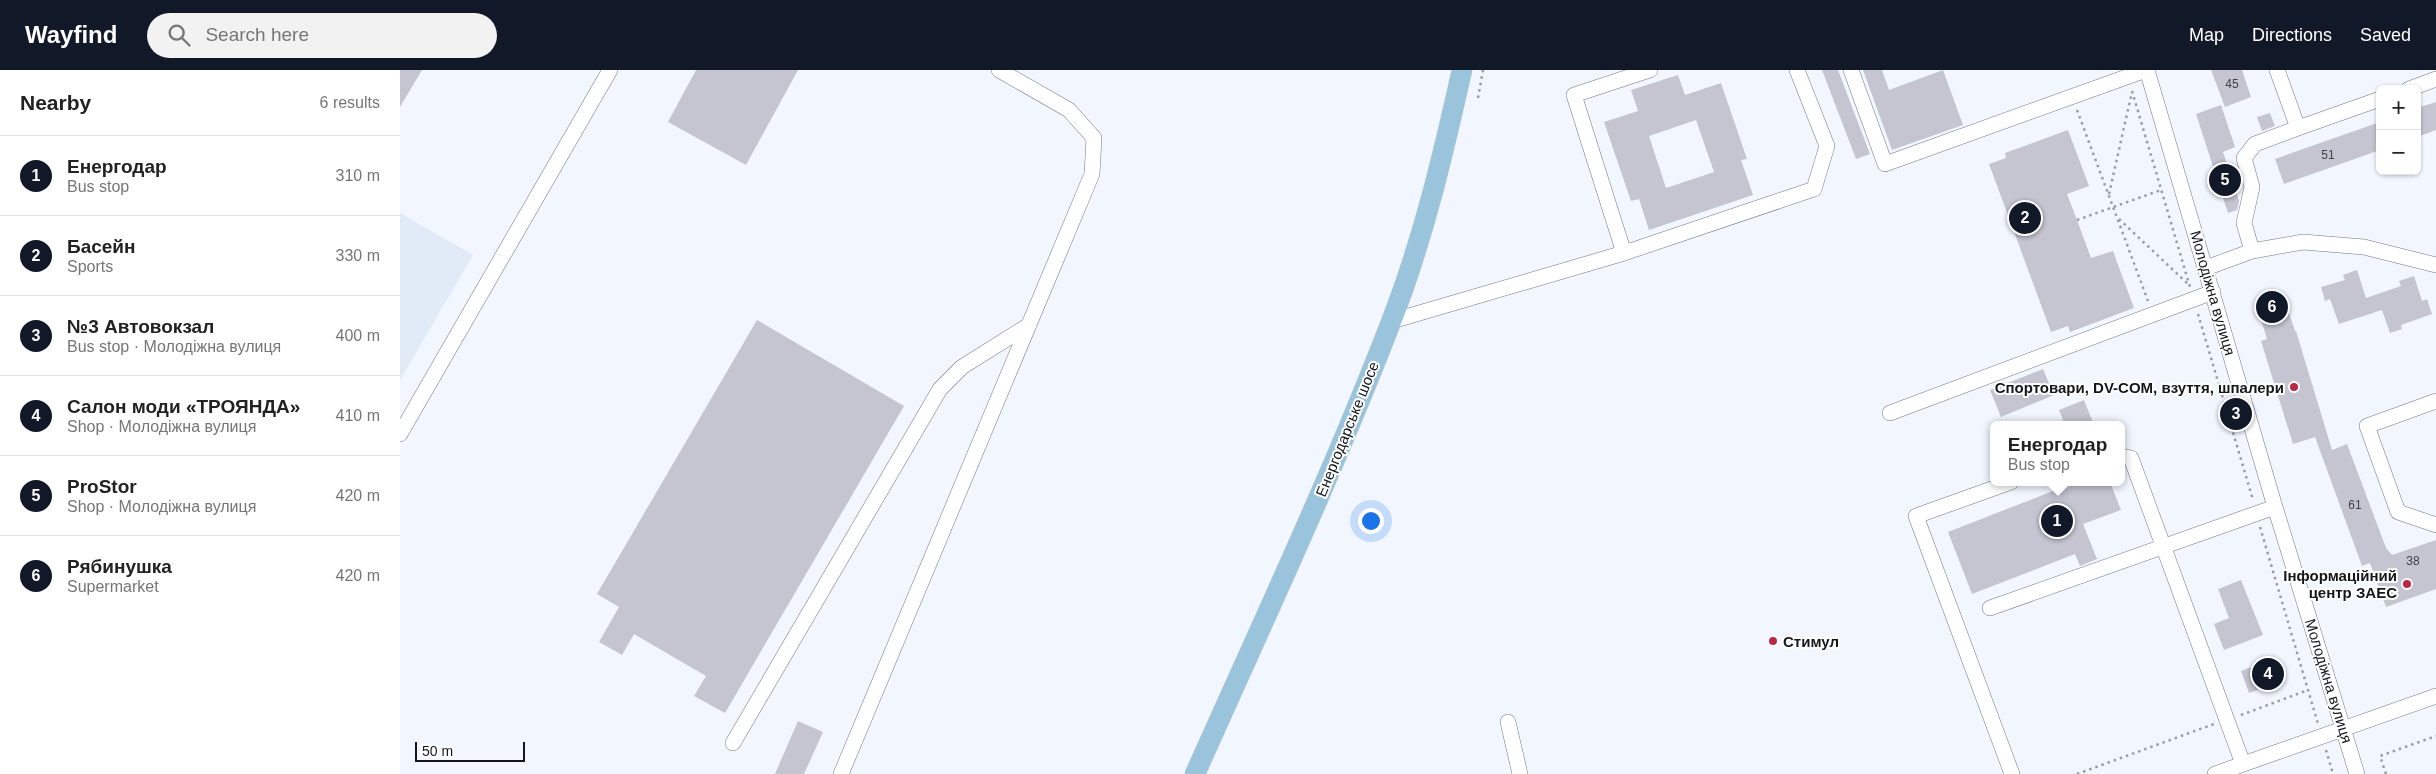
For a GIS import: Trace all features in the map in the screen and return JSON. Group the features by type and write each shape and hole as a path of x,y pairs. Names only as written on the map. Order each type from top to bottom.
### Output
{"main road":[{"name":"Енергодарське шосе","path":"1195,774 1323,488 1392,321 1440,168 1462,70"}],"street":[{"path":"400,434 610,70"},
{"path":"841,774 1092,174 1094,138 1069,110 999,70"},
{"path":"1624,253 1574,95 1650,70"},
{"path":"1392,321 1624,253 1814,189 1827,146 1796,70"},
{"path":"1851,70 1885,164 2072,97 2130,84 2146,70"},
{"name":"Молодіжна вулиця","path":"2146,70 2275,507 2357,774"},
{"path":"2277,70 2298,128"},
{"path":"2420,85 2436,79"},
{"path":"2252,251 2244,222 2252,187 2244,158 2255,144 2376,100"},
{"path":"2206,268 2252,251 2302,242 2364,247 2436,265"},
{"path":"1890,413 2153,314 2191,292 2213,292"},
{"path":"734,743 940,389 962,367 1028,325"},
{"path":"2436,401 2367,426 2398,512 2436,525"},
{"path":"2125,457 2131,458 2244,764"},
{"path":"2000,486 1916,516 2012,774"},
{"path":"1990,608 2275,507"},
{"path":"2215,774 2436,696"},
{"path":"1508,722 1520,774"}],"path":[{"path":"1478,98 1483,70"},
{"path":"2109,196 2130,84"},
{"path":"2130,84 2333,774"},
{"path":"2072,97 2153,314"},
{"path":"2077,220 2162,190"},
{"path":"2117,217 2191,292"},
{"path":"2077,774 2308,690"},
{"path":"2386,774 2380,756 2436,736"}],"shaded area":[{"path":"400,213 473,255 400,380"}],"building":[{"path":"400,70 422,70 400,107"},
{"path":"696,70 798,70 746,165 668,122"},
{"path":"1822,70 1838,70 1870,154 1856,159"},
{"path":"1863,70 1882,70 1889,90 1943,70 1963,125 1892,150"},
{"path":"2211,70 2242,70 2251,97 2225,107"},
{"path":"1678,75 1685,95 1721,83 1747,159 1741,160 1753,195 1649,230 1639,199 1631,201 1604,122 1638,111 1631,90","holes":["1696,120 1714,172 1666,188 1649,136"]},
{"path":"2436,102 2436,130 2421,136 2421,130 2421,107"},
{"path":"2221,105 2235,147 2223,152 2239,201 2237,210 2228,213 2196,114"},
{"path":"2270,113 2275,126 2262,131 2257,117"},
{"path":"2376,123 2376,151 2284,184 2275,159"},
{"path":"2068,130 2089,186 2067,194 2091,258 2113,251 2134,308 2070,332 2068,326 2051,332 1989,164 2006,158 2005,153"},
{"path":"2357,270 2366,298 2401,286 2399,281 2414,276 2422,301 2427,299 2432,314 2401,325 2402,329 2390,333 2382,310 2339,324 2330,299 2325,301 2321,287 2345,280 2343,275"},
{"path":"2282,292 2296,331 2332,450 2347,444 2386,548 2392,555 2436,540 2436,589 2386,607 2370,563 2362,566 2315,437 2293,444 2261,341 2267,339 2255,300"},
{"path":"757,320 904,406 725,713 694,696 706,676 634,634 622,655 599,642 619,607 597,594"},
{"path":"2043,369 2054,395 2001,417 1990,390"},
{"path":"2084,400 2092,421 2063,421 2059,410"},
{"path":"2066,486 2112,486 2121,510 2083,524 2097,559 2080,566 2075,554 1972,594 1948,532"},
{"path":"2241,580 2263,635 2224,650 2214,624 2229,618 2218,589"},
{"path":"2270,660 2278,683 2249,693 2241,671"},
{"path":"798,721 823,732 804,774 775,774"}],"place":[{"name":"ProStor","path":"2225,180"},
{"name":"Басейн","path":"2025,218"},
{"name":"Рябинушка","path":"2272,307"},
{"name":"Спортовари, DV-COM, взуття, шпалери","path":"2294,387"},
{"name":"№3 Автовокзал","path":"2236,414"},
{"name":"Енергодар","path":"2057,521"},
{"name":"Інформаційний центр ЗАЕС","path":"2407,584"},
{"name":"Стимул","path":"1773,641"},
{"name":"Салон моди «ТРОЯНДА»","path":"2268,674"}]}
